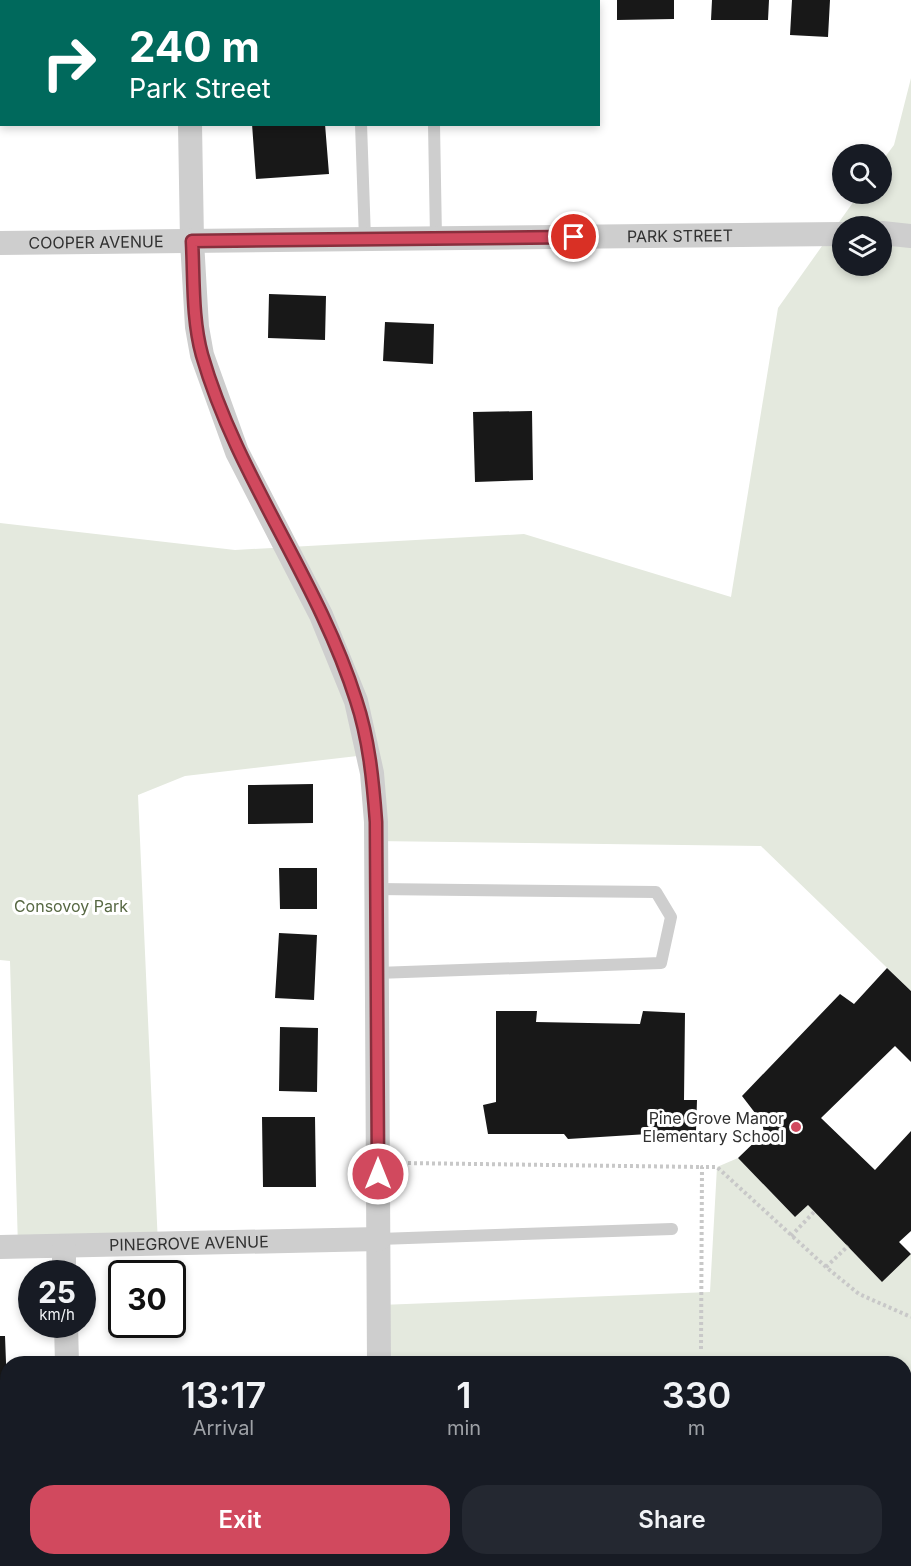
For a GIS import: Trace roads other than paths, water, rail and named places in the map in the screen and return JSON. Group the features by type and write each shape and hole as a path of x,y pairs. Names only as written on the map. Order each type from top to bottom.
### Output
{"street":[{"path":"190,126 192,241 197,327 202,355 233,441 321,615 356,701 372,774 376,822 377,889 379,1356"},
{"name":"PARK STREET","path":"192,241 832,234"},
{"path":"892,234 911,236"},
{"name":"COOPER AVENUE","path":"0,243 192,241"},
{"name":"PINEGROVE AVENUE","path":"0,1247 379,1239"},
{"path":"64,1247 64,1260"},
{"path":"66,1338 67,1356"}],"lane":[{"path":"362,126 365,239"},
{"path":"434,126 436,238"},
{"path":"377,889 656,892 671,917 661,963 377,973"},
{"path":"379,1239 672,1229"}],"place":[{"name":"Pine Grove Manor Elementary School","path":"796,1127"}],"park label":[{"name":"Consovoy Park","path":"71,906"}]}
